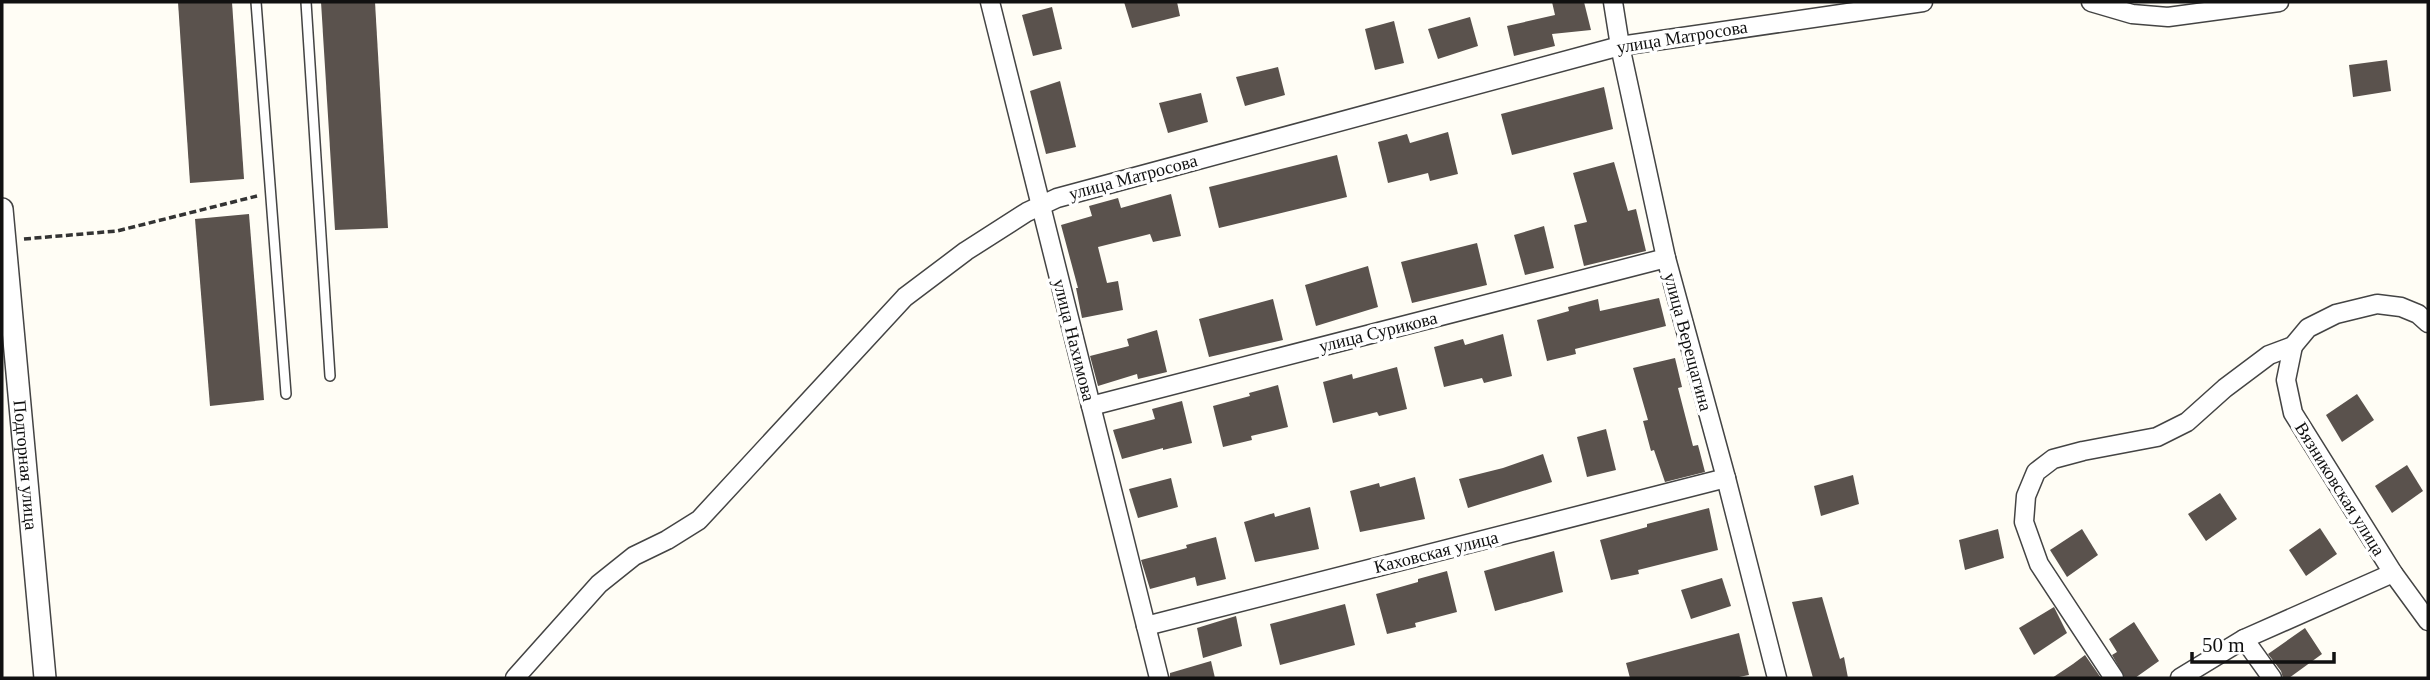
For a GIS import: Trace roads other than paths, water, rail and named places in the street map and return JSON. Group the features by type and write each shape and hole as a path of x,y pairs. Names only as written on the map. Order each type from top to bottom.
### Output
{"street":[{"name":"улица Нахимова","path":"990,2 1159,678"},
{"name":"улица Верещагина","path":"1613,2 1665,258 1726,478 1777,678"},
{"name":"улица Матросова","path":"515,678 599,584 634,556 699,520 905,297 966,251 1040,206 1057,198 1620,46 1923,2"},
{"path":"2091,2 2132,15 2168,18 2279,2"},
{"name":"Подгорная улица","path":"2,209 45,678"},
{"name":"улица Сурикова","path":"1091,406 1665,258"},
{"path":"2113,678 2039,564 2024,522 2026,496 2036,472 2053,459 2157,437 2187,422 2225,388 2269,355 2293,346 2308,328 2336,314 2377,304 2400,307 2418,314 2428,323"},
{"name":"Вязниковская улица","path":"2293,346 2286,380 2293,414 2393,573 2428,621"},
{"name":"Каховская улица","path":"1146,626 1726,478"},
{"path":"2180,678 2244,639 2393,573"},
{"path":"2244,639 2273,678"}],"lane":[{"path":"256,2 286,394"},
{"path":"306,2 330,376"}]}
